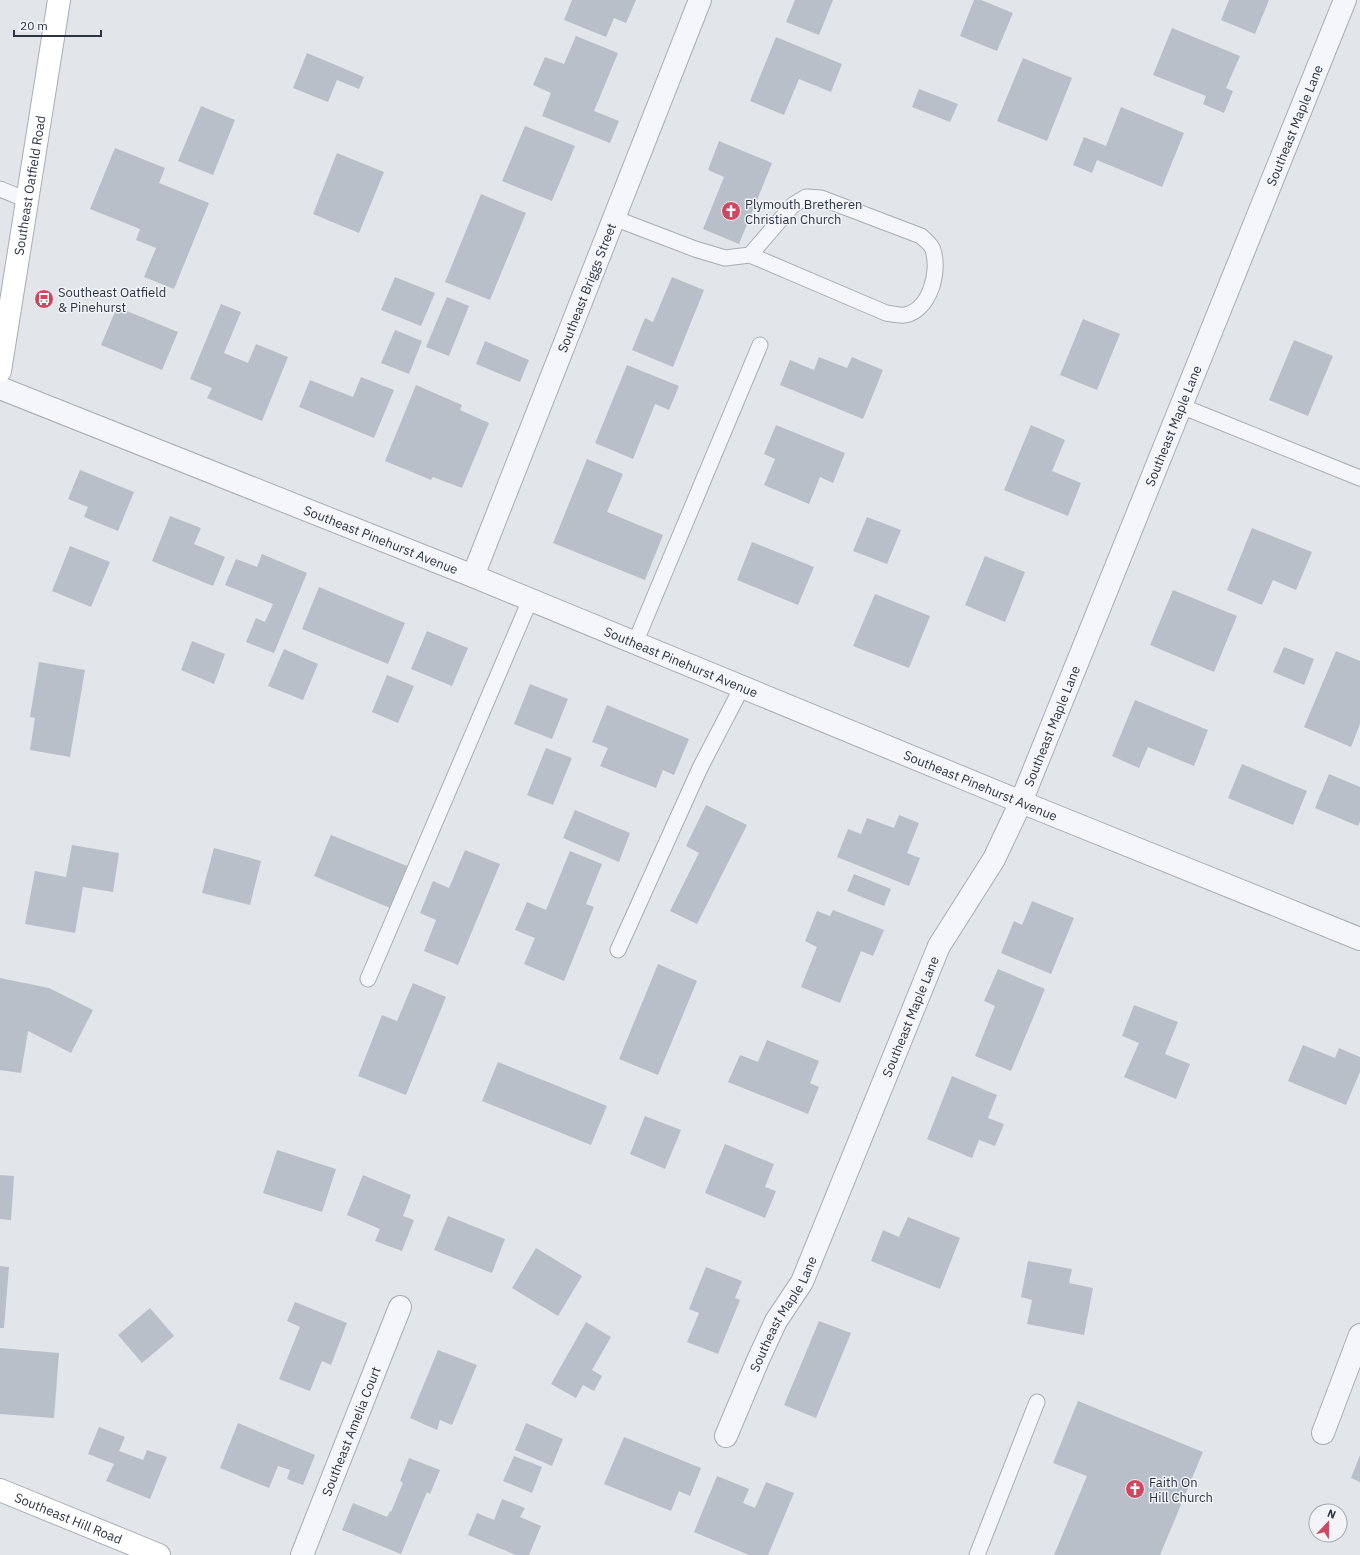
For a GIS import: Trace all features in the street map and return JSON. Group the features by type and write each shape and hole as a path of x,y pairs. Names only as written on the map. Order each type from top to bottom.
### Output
{"main road":[{"name":"Southeast Oatfield Road","path":"0,371 59,0"},
{"name":"Southeast Hill Road","path":"0,1490 159,1555"}],"street":[{"name":"Southeast Briggs Street","path":"473,576 700,0"},
{"name":"Southeast Maple Lane","path":"726,1436 776,1321 802,1282 939,946 994,860 1021,802 1345,0"},
{"name":"Southeast Pinehurst Avenue","path":"0,388 473,576 1021,802 1360,939"},
{"name":"Southeast Amelia Court","path":"302,1555 400,1307"},
{"path":"1323,1433 1360,1335"}],"lane":[{"path":"0,189 27,200"},
{"path":"614,218 695,249 725,258 750,255 886,313 904,316 918,310 930,292 936,268 933,248 921,236 821,198 806,197 793,205 750,255"},
{"path":"635,643 760,345"},
{"path":"1181,406 1360,478"},
{"path":"368,979 530,600"},
{"path":"618,950 700,768 742,687"},
{"path":"977,1555 1037,1402"}],"building":[{"path":"572,0 636,0 626,23 614,18 606,37 564,20"},
{"path":"795,0 833,0 819,35 786,22"},
{"path":"974,0 981,0 1013,13 997,51 960,36"},
{"path":"1229,0 1269,0 1255,34 1221,20"},
{"path":"1172,28 1240,56 1226,88 1233,91 1224,113 1203,104 1206,96 1153,75"},
{"path":"576,36 618,53 594,111 619,121 610,143 542,116 551,93 533,85 545,57 564,64"},
{"path":"776,37 842,64 831,92 799,79 784,115 750,101"},
{"path":"307,53 364,77 359,89 337,80 328,102 293,88"},
{"path":"1023,58 1072,78 1047,141 997,121"},
{"path":"919,89 958,104 950,122 912,107"},
{"path":"201,106 235,120 213,175 178,161"},
{"path":"1121,107 1184,133 1162,187 1097,160 1092,173 1073,165 1084,137 1106,146"},
{"path":"525,126 575,146 552,201 502,181"},
{"name":"Plymouth Bretheren Christian Church","path":"719,141 772,163 739,244 703,229 724,177 708,170"},
{"path":"115,148 165,168 159,183 209,203 174,289 144,277 156,248 136,240 140,229 90,209"},
{"path":"337,153 384,172 359,233 313,214"},
{"path":"481,194 526,213 490,300 445,282"},
{"path":"395,277 435,293 421,326 381,310"},
{"path":"672,277 704,290 673,367 632,350 645,318 653,322"},
{"path":"447,297 469,306 449,356 426,347"},
{"path":"221,304 241,312 224,353 248,363 256,344 288,357 262,421 207,398 212,388 190,379"},
{"path":"117,307 178,332 162,370 101,345"},
{"path":"1083,319 1120,334 1097,390 1060,375"},
{"path":"395,330 422,341 409,374 381,363"},
{"path":"1294,340 1333,356 1308,416 1269,400"},
{"path":"485,341 529,360 520,382 476,364"},
{"path":"819,357 847,368 852,357 883,370 863,419 780,385 790,360 814,370"},
{"path":"627,365 679,386 669,410 655,404 633,459 595,443"},
{"path":"361,377 394,390 374,438 299,407 310,380 353,397"},
{"path":"416,385 462,405 460,410 489,423 462,488 433,477 431,480 385,461"},
{"path":"776,425 845,453 833,483 820,477 809,504 764,485 775,459 764,454"},
{"path":"1031,425 1065,440 1052,471 1081,483 1068,516 1004,490"},
{"path":"587,459 623,474 607,512 663,535 645,580 553,543"},
{"path":"80,470 134,492 118,531 84,517 88,507 68,499"},
{"path":"170,516 201,528 194,544 225,557 213,586 152,561"},
{"path":"867,517 901,530 887,564 853,551"},
{"path":"1252,528 1312,552 1296,590 1273,580 1262,605 1227,590"},
{"path":"752,542 814,567 798,605 737,580"},
{"path":"70,546 110,562 91,607 52,591"},
{"path":"262,554 307,573 274,653 246,642 256,618 265,622 273,604 225,585 236,559 257,567"},
{"path":"985,556 1025,572 1005,622 965,605"},
{"path":"319,587 405,623 388,664 302,629"},
{"path":"1173,590 1237,616 1214,672 1150,645"},
{"path":"875,594 930,616 909,668 853,646"},
{"path":"427,631 468,648 452,686 411,669"},
{"path":"192,641 225,654 214,684 181,670"},
{"path":"1284,647 1314,659 1304,685 1273,672"},
{"path":"284,649 318,664 303,700 268,686"},
{"path":"1336,651 1360,661 1360,724 1351,747 1304,727"},
{"path":"39,662 85,670 70,757 30,750 35,718 30,717"},
{"path":"387,675 414,686 398,723 372,712"},
{"path":"530,684 568,699 552,739 514,724"},
{"path":"1135,700 1208,730 1194,766 1148,747 1139,768 1112,756"},
{"path":"607,705 689,739 674,775 663,770 656,788 600,766 608,748 592,742"},
{"path":"546,748 572,758 553,805 527,795"},
{"path":"1242,764 1307,791 1293,825 1228,798"},
{"path":"1329,774 1360,787 1360,821 1358,826 1315,808"},
{"path":"706,805 747,825 697,924 670,911 699,853 686,846"},
{"path":"575,810 630,833 619,862 563,838"},
{"path":"899,815 919,823 907,853 920,858 909,886 837,857 848,829 861,834 867,818 894,828"},
{"path":"331,835 407,866 390,908 314,876"},
{"path":"72,845 119,853 113,892 83,887 75,933 25,924 35,871 66,877"},
{"path":"214,848 261,861 250,905 202,893"},
{"path":"465,850 500,864 458,965 424,951 436,920 420,913 433,881 449,888"},
{"path":"570,851 602,864 586,904 594,907 564,981 524,964 535,938 515,930 527,902 546,910"},
{"path":"854,874 891,889 884,906 847,891"},
{"path":"1032,901 1074,918 1051,974 1001,953 1014,921 1022,925"},
{"path":"833,910 884,930 873,956 861,951 840,1003 801,987 817,947 805,941 817,911 830,916"},
{"path":"658,964 697,981 658,1075 619,1059"},
{"path":"998,969 1045,989 1011,1071 975,1056 995,1006 984,1001"},
{"path":"0,978 49,988 93,1010 71,1053 28,1031 21,1073 0,1070"},
{"path":"413,983 446,997 406,1095 358,1076 382,1015 397,1021"},
{"path":"1134,1005 1178,1022 1165,1054 1190,1064 1176,1099 1124,1077 1139,1043 1122,1036"},
{"path":"767,1040 819,1061 810,1083 819,1087 808,1114 728,1082 740,1055 758,1062"},
{"path":"1303,1045 1335,1058 1339,1048 1360,1057 1360,1072 1346,1105 1288,1081"},
{"path":"498,1062 607,1106 591,1145 482,1101"},
{"path":"952,1076 997,1095 988,1118 1004,1124 995,1146 979,1140 972,1158 927,1139"},
{"path":"645,1116 681,1130 665,1169 630,1154"},
{"path":"725,1144 774,1164 765,1187 776,1191 765,1218 705,1193"},
{"path":"277,1150 336,1169 322,1212 263,1193"},
{"path":"0,1175 14,1176 11,1220 0,1219"},
{"path":"363,1175 411,1195 403,1216 414,1220 402,1251 375,1241 380,1229 347,1215"},
{"path":"448,1216 505,1239 492,1273 434,1250"},
{"path":"908,1217 960,1238 940,1289 871,1261 883,1230 899,1237"},
{"path":"536,1248 582,1276 558,1316 512,1288"},
{"path":"1028,1261 1072,1269 1069,1283 1093,1288 1084,1335 1027,1324 1032,1300 1021,1297"},
{"path":"0,1266 9,1267 4,1328 0,1328"},
{"path":"706,1267 742,1281 735,1298 740,1300 718,1354 687,1342 699,1313 689,1309"},
{"path":"295,1302 347,1323 331,1365 322,1361 310,1391 279,1379 300,1327 287,1321"},
{"path":"150,1308 174,1336 142,1363 118,1335"},
{"path":"819,1321 851,1333 816,1418 784,1405"},
{"path":"586,1322 611,1337 592,1370 602,1376 594,1391 583,1385 576,1398 551,1384"},
{"path":"0,1348 59,1353 54,1418 0,1414"},
{"path":"438,1350 477,1365 452,1425 440,1420 437,1430 410,1418"},
{"name":"Faith On Hill Church","path":"1078,1401 1203,1452 1160,1555 1054,1555 1087,1476 1053,1463"},
{"path":"238,1423 315,1455 303,1485 287,1479 290,1470 278,1466 269,1488 220,1468"},
{"path":"526,1423 563,1439 552,1466 515,1450"},
{"path":"99,1427 125,1437 119,1451 143,1460 147,1450 167,1457 150,1499 106,1481 114,1464 88,1454"},
{"path":"624,1437 701,1468 690,1496 679,1491 671,1511 604,1484"},
{"path":"1360,1455 1360,1482 1351,1478"},
{"path":"514,1456 542,1467 532,1493 503,1481"},
{"path":"409,1458 440,1470 430,1494 427,1492 401,1554 342,1530 353,1503 387,1517 390,1511 391,1512 403,1483 400,1481"},
{"path":"717,1476 749,1489 743,1503 755,1508 766,1482 794,1493 768,1555 749,1555 694,1532"},
{"path":"502,1499 525,1508 520,1517 541,1526 529,1555 516,1555 468,1535 477,1513 494,1520"}],"place":[{"name":"Plymouth Bretheren Christian Church","path":"731,211"},
{"name":"Southeast Oatfield & Pinehurst","path":"44,299"},
{"name":"Faith On Hill Church","path":"1135,1489"}]}
